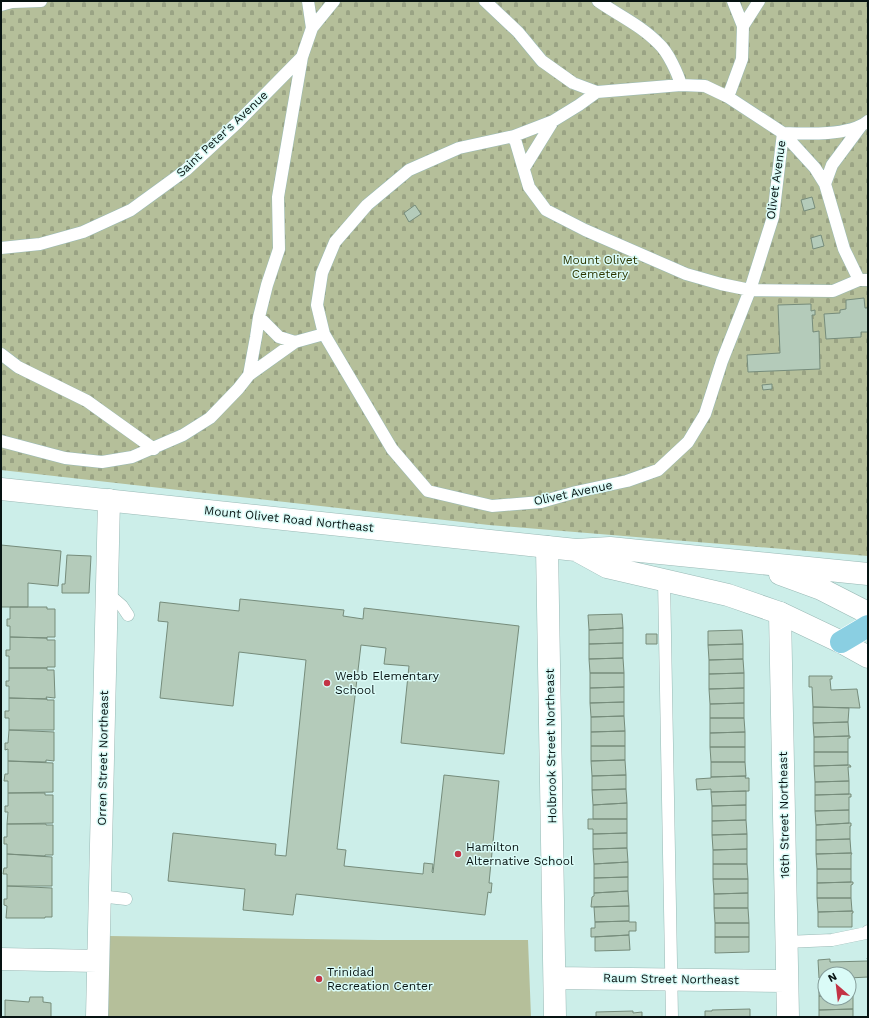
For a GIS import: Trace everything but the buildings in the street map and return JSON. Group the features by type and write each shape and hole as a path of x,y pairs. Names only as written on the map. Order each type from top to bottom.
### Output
{"main road":[{"path":"841,642 868,626"}],"street":[{"name":"Mount Olivet Road Northeast","path":"1,489 576,550 610,548 868,574"},
{"name":"Orren Street Northeast","path":"97,1017 109,500"},
{"name":"Holbrook Street Northeast","path":"548,547 555,1017"},
{"name":"Mount Olivet Road Northeast","path":"576,550 607,567 728,595 780,613 841,642 868,657"},
{"name":"Mount Olivet Road Northeast","path":"751,563 821,589 868,614"},
{"name":"16th Street Northeast","path":"780,613 786,981 788,1017"},
{"path":"1,959 98,961"},
{"name":"Raum Street Northeast","path":"555,978 786,981"}],"lane":[{"path":"1,5 12,2 41,1"},
{"path":"308,1 312,28"},
{"path":"249,375 259,317 267,285 279,249 278,197 302,57 312,28 334,1"},
{"path":"485,1 518,32 542,61 573,83 597,92 681,85 706,86 728,97 783,132 815,168 825,184 844,249 864,280 833,291 750,290 686,274 593,233 546,210 529,186 514,136"},
{"path":"598,1 632,23 660,45 679,76 681,85"},
{"path":"728,97 742,59 743,26 733,1"},
{"path":"743,26 759,1"},
{"name":"Saint Peter's Avenue","path":"1,248 40,244 83,232 130,210 186,170 238,122 302,57"},
{"name":"Olivet Avenue","path":"597,92 553,121 514,136 459,148 409,170 367,205 335,242 322,273 317,305 324,334 392,449 428,491 492,506 542,502 576,492 627,481 658,470 688,442 704,414 722,362 750,290 773,217 783,132 803,134 823,133 865,124"},
{"path":"524,168 553,121"},
{"name":"Olivet Avenue","path":"825,184 832,165 865,124"},
{"path":"259,317 279,336 295,342"},
{"path":"1,441 65,458 102,462 132,457 154,449 183,435 210,418 238,389 249,375 295,342 324,334"},
{"path":"1,354 18,367 87,401 154,449"},
{"path":"664,580 670,979 672,1017"},
{"path":"107,593 122,606 128,616"},
{"path":"99,896 126,899"},
{"path":"786,942 832,940 866,933 868,931"}],"green space":[{"name":"Mount Olivet Cemetery","path":"1,1 868,1 868,556 489,525 1,470"},
{"name":"Trinidad Recreation Center","path":"109,936 378,940 528,940 531,1017 107,1017"}],"place":[{"name":"Webb Elementary School","path":"327,683"},
{"name":"Hamilton Alternative School","path":"458,854"},
{"name":"Trinidad Recreation Center","path":"319,979"}]}
